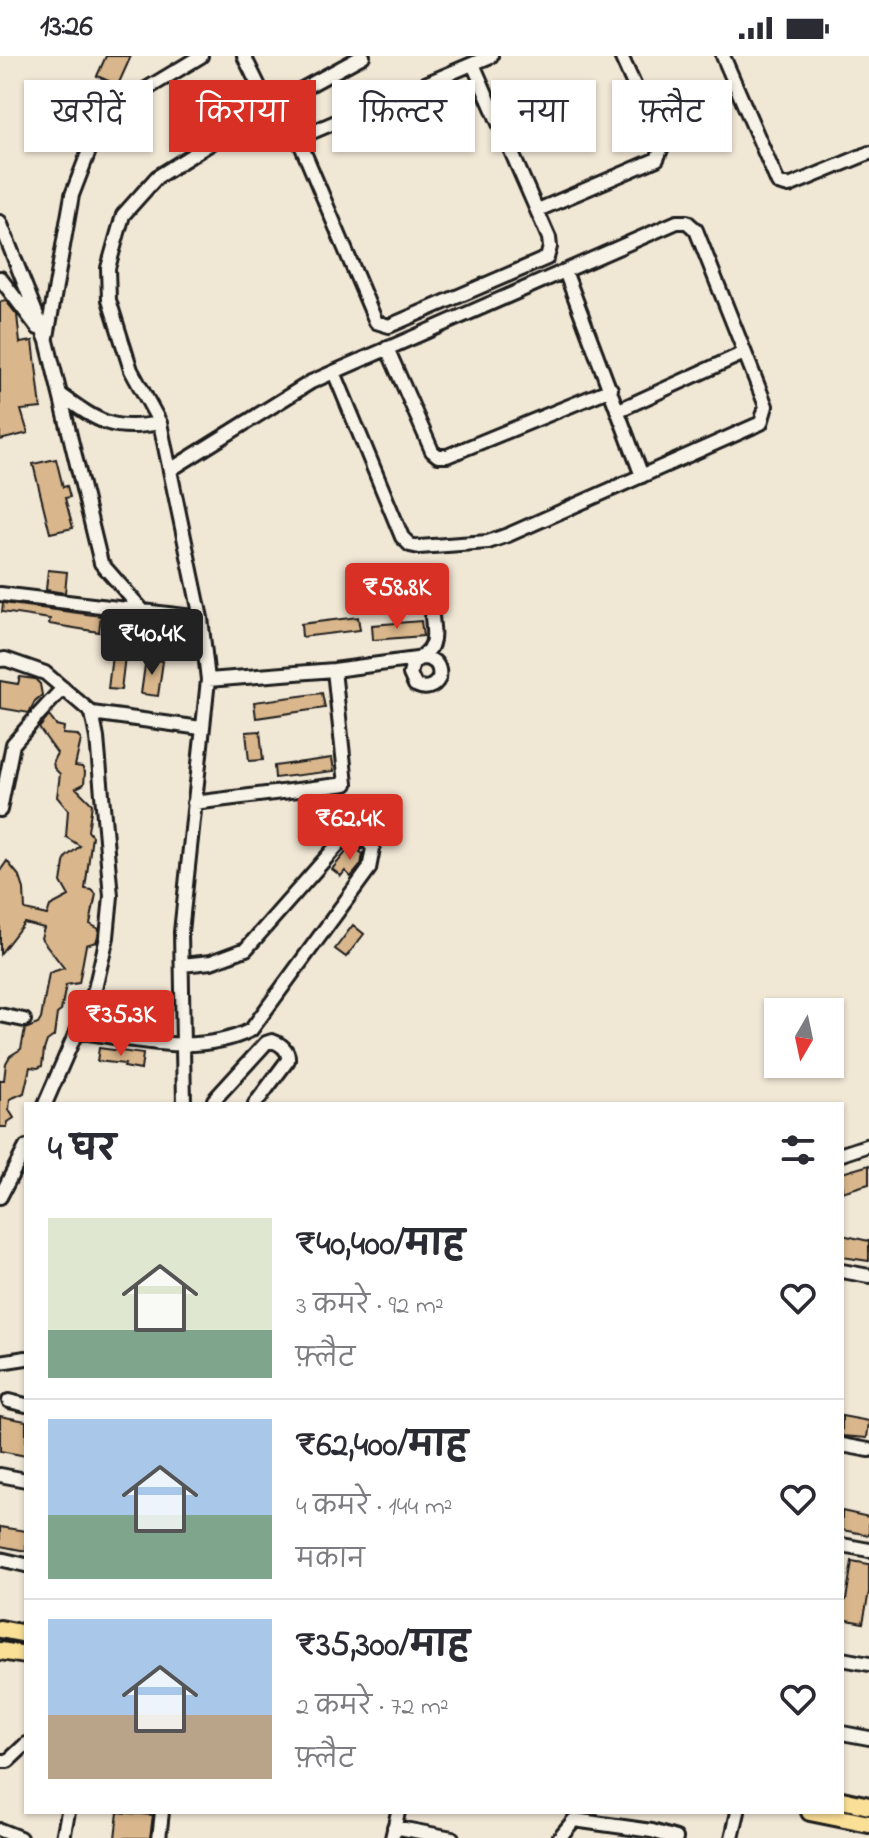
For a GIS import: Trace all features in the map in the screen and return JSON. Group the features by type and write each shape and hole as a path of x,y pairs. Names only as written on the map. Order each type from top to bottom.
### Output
{"main road":[{"path":"0,1629 24,1634"},
{"path":"0,1651 24,1655"},
{"path":"844,1800 869,1806"},
{"path":"820,1814 869,1824"}],"street":[{"path":"47,341 72,195 92,143 133,97 201,56"},
{"path":"244,56 256,80"},
{"path":"316,82 363,56"},
{"path":"316,130 491,56"},
{"path":"538,210 657,159 661,154 662,147 621,56"},
{"path":"723,56 778,183 789,186 869,153"},
{"path":"304,152 376,322 383,326 547,258 549,238 473,64"},
{"path":"184,1102 181,932 208,680 201,618 160,423 131,370 109,300 108,268 123,215 157,177 197,152"},
{"path":"0,222 47,341 101,563 143,611"},
{"path":"170,470 311,382 677,222 687,222 696,230 766,406 761,423 508,535 488,542 419,547 410,545 402,537 334,372"},
{"path":"565,271 642,476"},
{"path":"0,278 47,341"},
{"path":"387,348 432,451 438,456 447,456 611,389"},
{"path":"619,410 744,353"},
{"path":"61,395 99,421 127,427 160,423"},
{"path":"0,594 201,618"},
{"path":"208,680 334,670 424,658 433,646 432,617"},
{"path":"0,660 45,673 92,713 201,728"},
{"path":"194,803 346,784 334,670"},
{"path":"0,810 13,744 63,688"},
{"path":"46,1102 95,989 107,937 111,896 92,713"},
{"path":"76,1031 184,1046 237,1037 251,1030 369,869 373,848 367,840 358,836 342,840 246,949 211,962 182,965"},
{"path":"0,1015 24,1020"},
{"path":"214,1102 266,1043 272,1041 285,1049 288,1060 256,1102"},
{"path":"844,1153 869,1145"},
{"path":"0,1197 24,1151"},
{"path":"844,1271 869,1276"},
{"path":"0,1362 24,1358"},
{"path":"9,1401 24,1405"},
{"path":"844,1445 869,1450"},
{"path":"0,1475 24,1480"},
{"path":"844,1545 869,1550"},
{"path":"0,1559 24,1565"},
{"path":"844,1659 869,1664"},
{"path":"844,1733 869,1738"},
{"path":"0,1761 8,1761 24,1746"},
{"path":"63,1838 68,1814"},
{"path":"159,1838 162,1814"},
{"path":"732,1838 738,1814"},
{"path":"559,1838 574,1820 652,1831 676,1838"},
{"path":"0,1830 20,1838"},
{"path":"393,1832 452,1838"}],"building":[{"path":"106,56 131,56 120,80 97,76"},
{"path":"6,301 17,315 20,343 33,341 41,408 21,410 28,433 0,440 0,302"},
{"path":"56,459 63,487 67,486 70,497 65,498 73,528 50,533 33,464"},
{"path":"48,570 67,572 65,593 46,590"},
{"path":"417,579 418,592 377,596 375,583"},
{"path":"3,603 101,616 99,632 49,624 50,619 2,612"},
{"path":"358,617 360,630 302,637 301,624"},
{"path":"421,621 423,636 373,640 372,625"},
{"path":"112,655 125,656 121,690 108,689"},
{"path":"146,658 163,661 158,696 141,694"},
{"path":"20,677 35,679 40,684 42,695 29,713 0,708 0,681 18,684"},
{"path":"322,693 325,708 256,718 254,702"},
{"path":"49,716 56,725 64,727 63,734 77,735 81,740 75,766 82,767 85,772 84,784 76,788 92,804 88,831 92,836 85,889 96,894 90,924 99,929 96,942 86,945 79,983 66,985 54,1036 47,1041 42,1066 30,1067 24,1093 10,1099 9,1110 14,1118 7,1127 0,1127 0,1080 4,1080 6,1063 21,1049 25,1029 38,1024 41,1019 49,973 64,968 41,938 44,928 24,923 0,954 0,871 7,861 20,877 25,910 47,915 50,906 69,896 61,882 64,863 66,857 80,846 66,837 68,810 57,797 60,774 54,768 53,761 57,753 39,728"},
{"path":"260,731 263,760 249,761 246,732"},
{"path":"332,758 334,771 275,778 274,766"},
{"path":"357,845 363,854 361,865 351,877 345,871 341,876 332,869 351,846"},
{"path":"353,925 364,934 346,957 335,949"},
{"path":"99,1048 143,1054 141,1070 124,1067 125,1064 97,1061"},
{"path":"869,1165 869,1184 844,1191 844,1172"},
{"path":"844,1235 869,1241 869,1261 844,1257"},
{"path":"0,1416 24,1421 24,1456 0,1451"},
{"path":"844,1416 869,1421 867,1438 844,1436"},
{"path":"844,1511 869,1517 869,1535 844,1530"},
{"path":"0,1527 24,1531 24,1551 0,1546"},
{"path":"852,1561 869,1564 869,1592 863,1623 844,1619"},
{"path":"118,1814 153,1815 150,1838 115,1838"}]}
